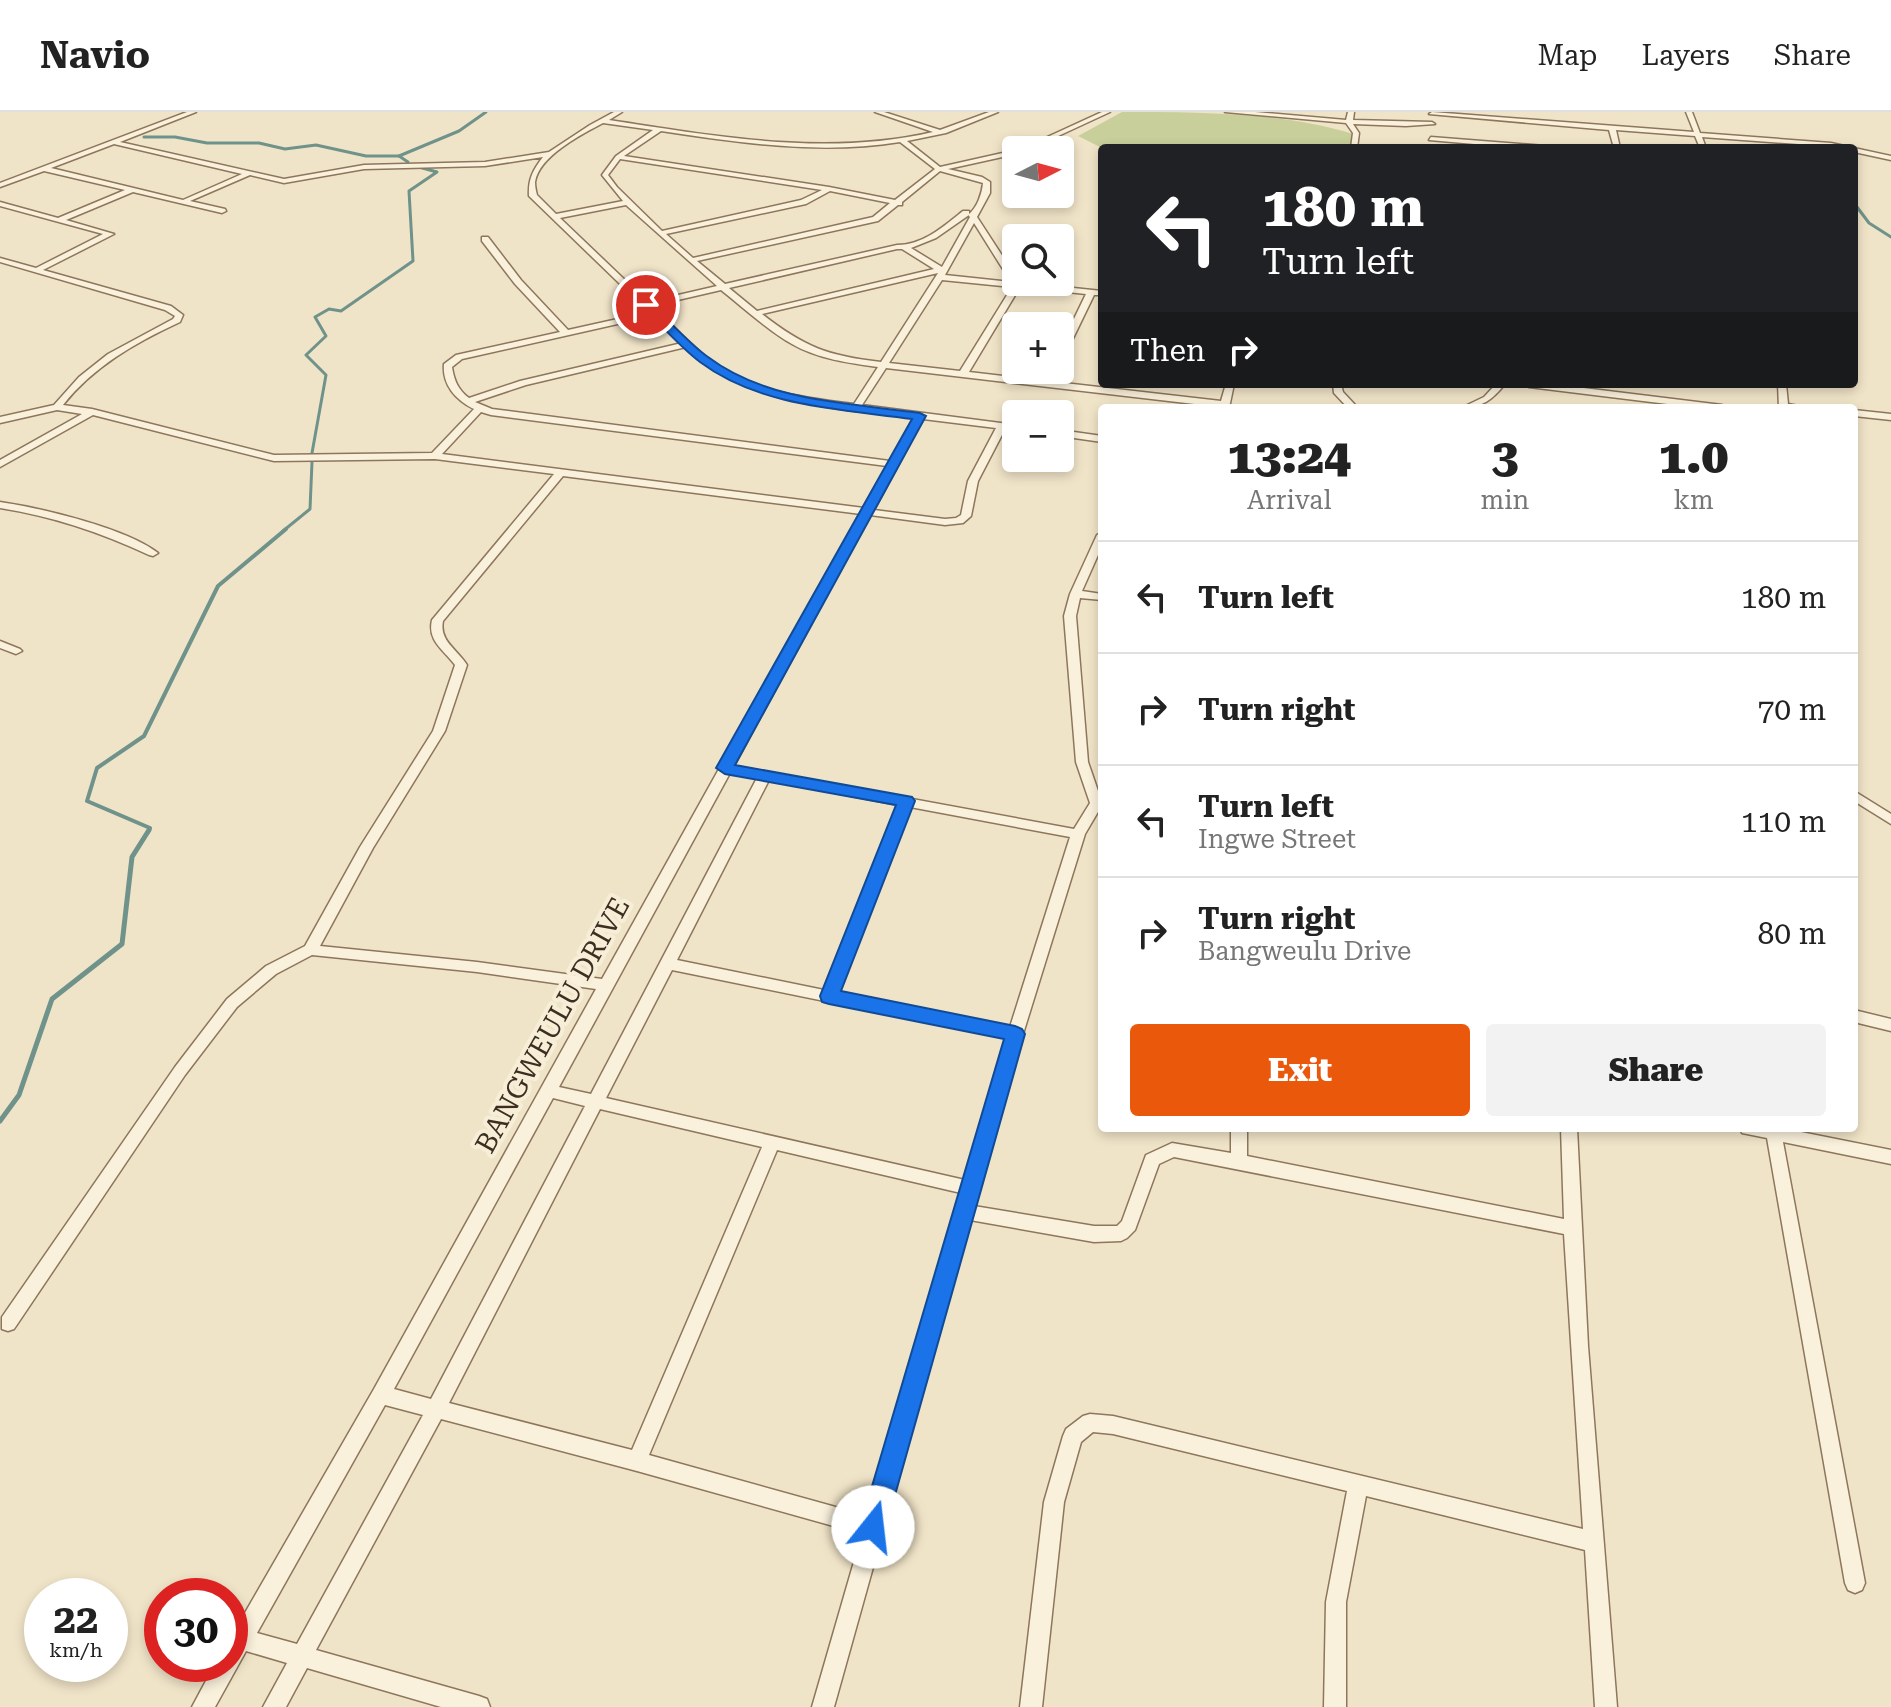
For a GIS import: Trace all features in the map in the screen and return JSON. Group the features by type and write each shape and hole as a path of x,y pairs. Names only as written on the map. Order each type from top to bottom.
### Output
{"street":[{"path":"0,185 193,112"},
{"path":"2,419 57,407 92,412 264,457 435,456 945,522 959,521 966,516 973,481 1002,426 782,396 744,384 715,369 533,196 530,182 535,169 550,154 619,112"},
{"path":"878,112 940,133"},
{"path":"603,121 778,145 824,146 901,140 940,133 995,112"},
{"path":"1059,136 1107,112"},
{"path":"1228,112 1349,123 1432,124"},
{"path":"1351,112 1349,123 1356,133 1355,144"},
{"path":"1689,112 1702,144"},
{"path":"1430,144 1432,113 1813,144"},
{"path":"660,129 618,157 605,175 625,203 785,336 809,350 836,358 1002,379"},
{"path":"1612,129 1616,144"},
{"path":"1431,139 1494,144"},
{"path":"856,408 941,273 969,214 986,193 987,182 939,169 901,140"},
{"path":"113,142 248,174 289,180 364,167 485,164 550,154"},
{"path":"1858,147 1891,148"},
{"path":"1858,149 1891,158"},
{"path":"692,260 875,219 939,169 1002,155"},
{"path":"618,157 829,189 899,203"},
{"path":"44,169 222,211"},
{"path":"183,202 248,174"},
{"path":"661,233 803,202 829,189"},
{"path":"61,219 131,190"},
{"path":"553,217 625,203"},
{"path":"0,204 110,234 37,270"},
{"path":"905,248 930,238 969,214"},
{"path":"969,214 1002,263"},
{"path":"485,239 518,282 566,333"},
{"path":"646,305 897,247 905,248 941,273"},
{"path":"0,260 168,308 179,315 177,320 116,351 76,382 57,407"},
{"path":"757,313 941,273 1002,283"},
{"path":"1074,290 1098,293"},
{"path":"1074,328 1091,292"},
{"path":"963,374 1010,296"},
{"path":"656,313 450,362 447,370 451,385 467,402 479,409 892,464"},
{"path":"467,402 523,383 689,344"},
{"path":"1047,384 1098,387"},
{"path":"1338,388 1349,404"},
{"path":"1478,404 1499,388"},
{"path":"1553,388 1650,404"},
{"path":"1138,389 1215,404"},
{"path":"435,456 479,409"},
{"path":"1,462 92,412"},
{"path":"1858,413 1891,417"},
{"name":"BANGWEULU DRIVE","path":"248,1627 381,1395 920,416"},
{"path":"1074,435 1098,438"},
{"path":"8,1323 180,1071 232,1003 271,970 310,950 447,715 461,665 455,654 437,638 438,620 560,473"},
{"path":"0,505 70,520 130,541 153,553"},
{"path":"1098,544 1075,594 1070,628 1082,762 1098,795"},
{"path":"1075,594 1098,597"},
{"path":"0,644 16,651"},
{"path":"725,768 1078,834"},
{"path":"274,1707 436,1409 765,776"},
{"path":"1858,798 1891,820"},
{"path":"823,1707 1015,1034 1078,834 1098,799"},
{"path":"829,996 906,801"},
{"path":"310,950 477,967 605,985"},
{"path":"669,964 1015,1034"},
{"path":"1858,1017 1891,1025"},
{"path":"548,1091 971,1188"},
{"path":"1239,1132 1239,1161"},
{"path":"1569,1132 1577,1341 1606,1707"},
{"path":"1763,1132 1891,1157"},
{"path":"1774,1135 1855,1583"},
{"path":"637,1461 772,1142"},
{"path":"965,1212 1108,1236 1121,1233 1129,1225 1152,1160 1172,1150 1571,1228"},
{"path":"381,1395 637,1461 873,1527"},
{"path":"1031,1707 1054,1502 1073,1436 1090,1423 1113,1425 1595,1542"},
{"path":"1335,1707 1336,1602 1358,1485"},
{"path":"248,1641 479,1707"},
{"name":"BANGWEULU DRIVE","path":"203,1707 217,1682"}],"green space":[{"path":"1122,112 1269,117 1353,134 1351,144 1098,146 1078,136"}],"waterway":[{"path":"399,156 459,131 486,112"},
{"path":"144,137 175,137 207,143 259,143 285,149 316,145 366,156 399,156"},
{"path":"399,156 408,162"},
{"path":"312,453 326,375 306,355 326,336 315,317 329,309 341,311 413,261 409,191 437,172 415,166"},
{"path":"1858,208 1869,223 1891,237"},
{"path":"283,531 310,509 312,462"},
{"path":"149,830 87,801 97,768 144,736 218,586 286,529"},
{"path":"0,1121 19,1095 52,999 122,944 132,857 149,830"}],"route":[{"path":"646,305 715,369 744,384 806,401 920,416 725,768 906,801 829,996 1015,1034 873,1527"}]}
